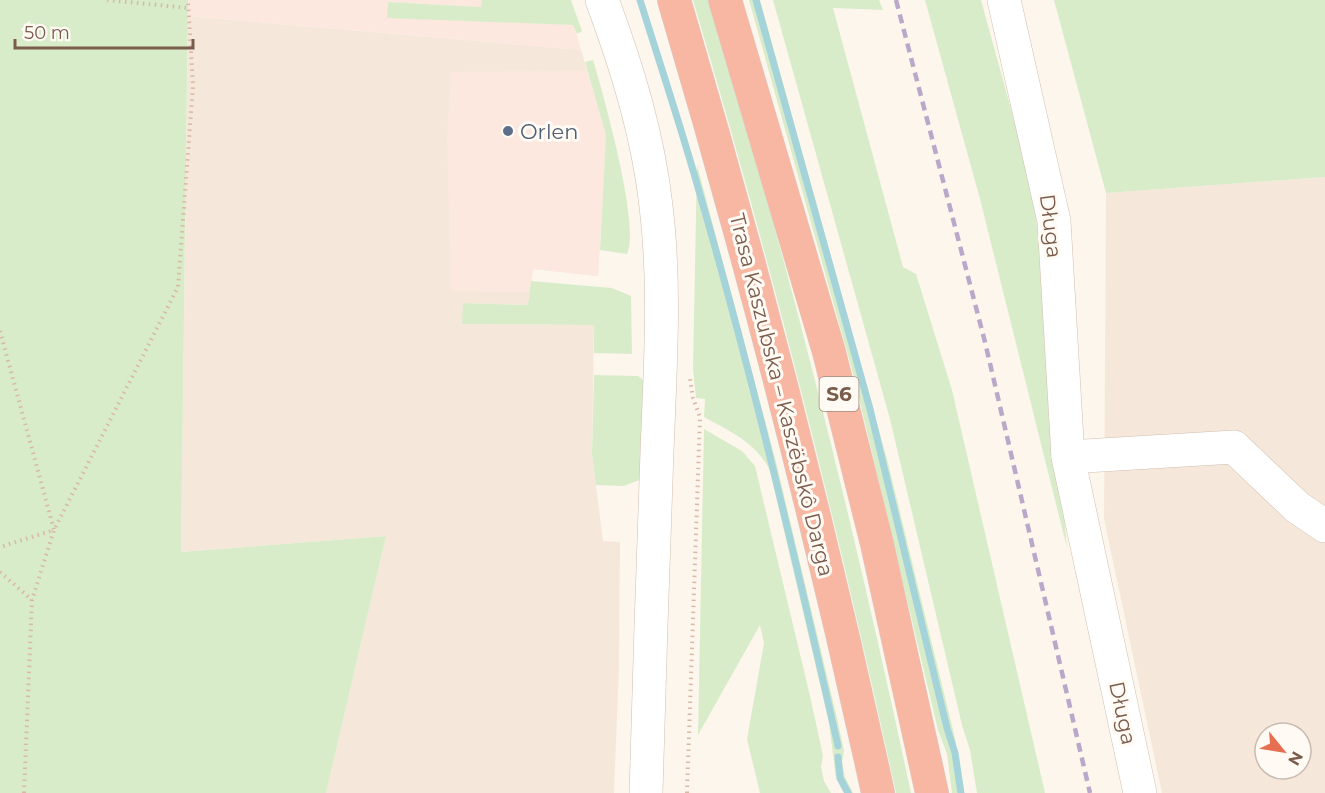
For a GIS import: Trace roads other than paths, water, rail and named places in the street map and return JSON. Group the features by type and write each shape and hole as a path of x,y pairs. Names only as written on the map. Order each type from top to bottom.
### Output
{"highway":[{"name":"Trasa Kaszubska – Kaszëbskô Darga","path":"674,0 715,137 778,374 827,566 878,793"},
{"name":"S6","path":"725,0 829,352 877,544 932,793"}],"street":[{"path":"602,0 634,96 648,157 658,231 661,345 646,793"},
{"name":"Długa","path":"1004,0 1054,220 1068,457 1140,793"},
{"path":"1068,457 1234,447 1297,507 1325,526"}],"waterway":[{"path":"640,0 692,167 737,329 790,537 838,746"},
{"path":"756,0 870,409 955,753 961,793"},
{"path":"838,757 840,778 848,793"}],"railway":[{"path":"896,0 985,342 1090,793"}],"place":[{"name":"Orlen","path":"508,131"}]}
